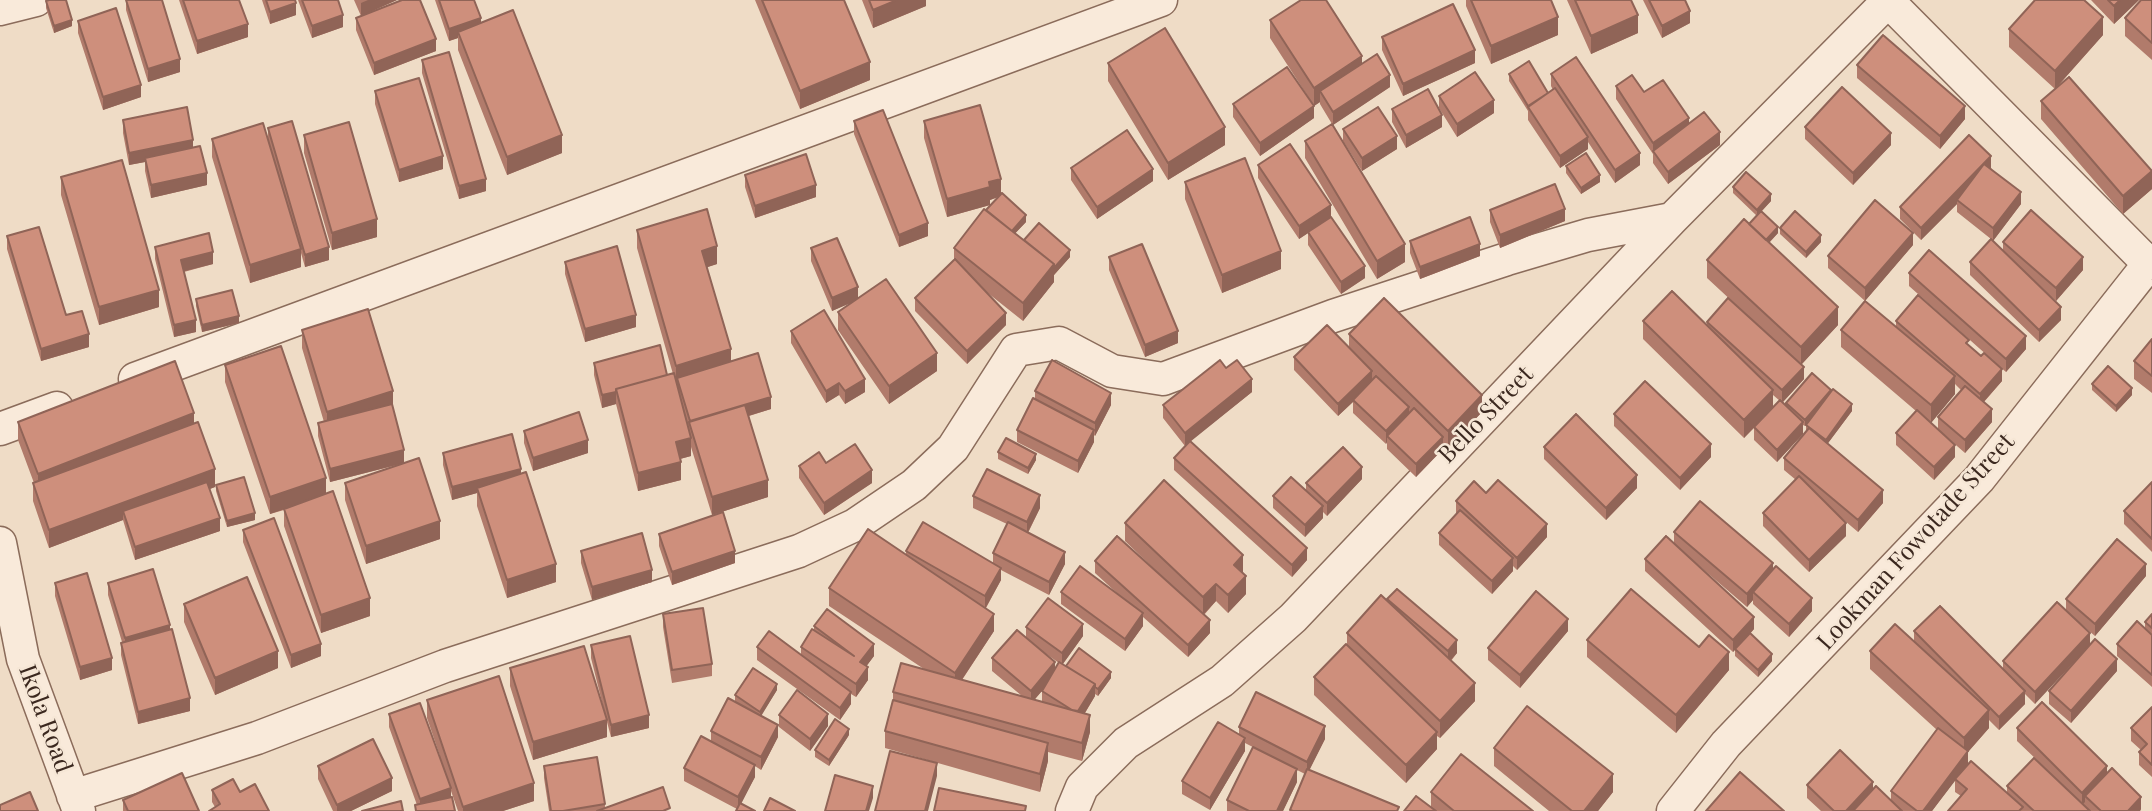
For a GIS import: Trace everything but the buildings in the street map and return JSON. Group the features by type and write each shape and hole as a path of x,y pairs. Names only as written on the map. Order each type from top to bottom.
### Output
{"street":[{"path":"0,9 36,0"},
{"path":"0,429 1161,0"},
{"path":"1888,1 2150,262"},
{"name":"Bello Street","path":"1072,811 1082,787 1126,743 1222,681 1293,618 1672,219 1888,1"},
{"path":"76,804 444,666 799,551 821,541 855,524 914,485 953,448 1016,350 1059,343 1112,371 1163,379 1333,316 1507,259 1588,235 1672,219"},
{"name":"Lookman Fowotade Street","path":"1673,811 1726,744 1979,479 2150,262"},
{"name":"Ikola Road","path":"0,543 23,659 76,804"}]}
